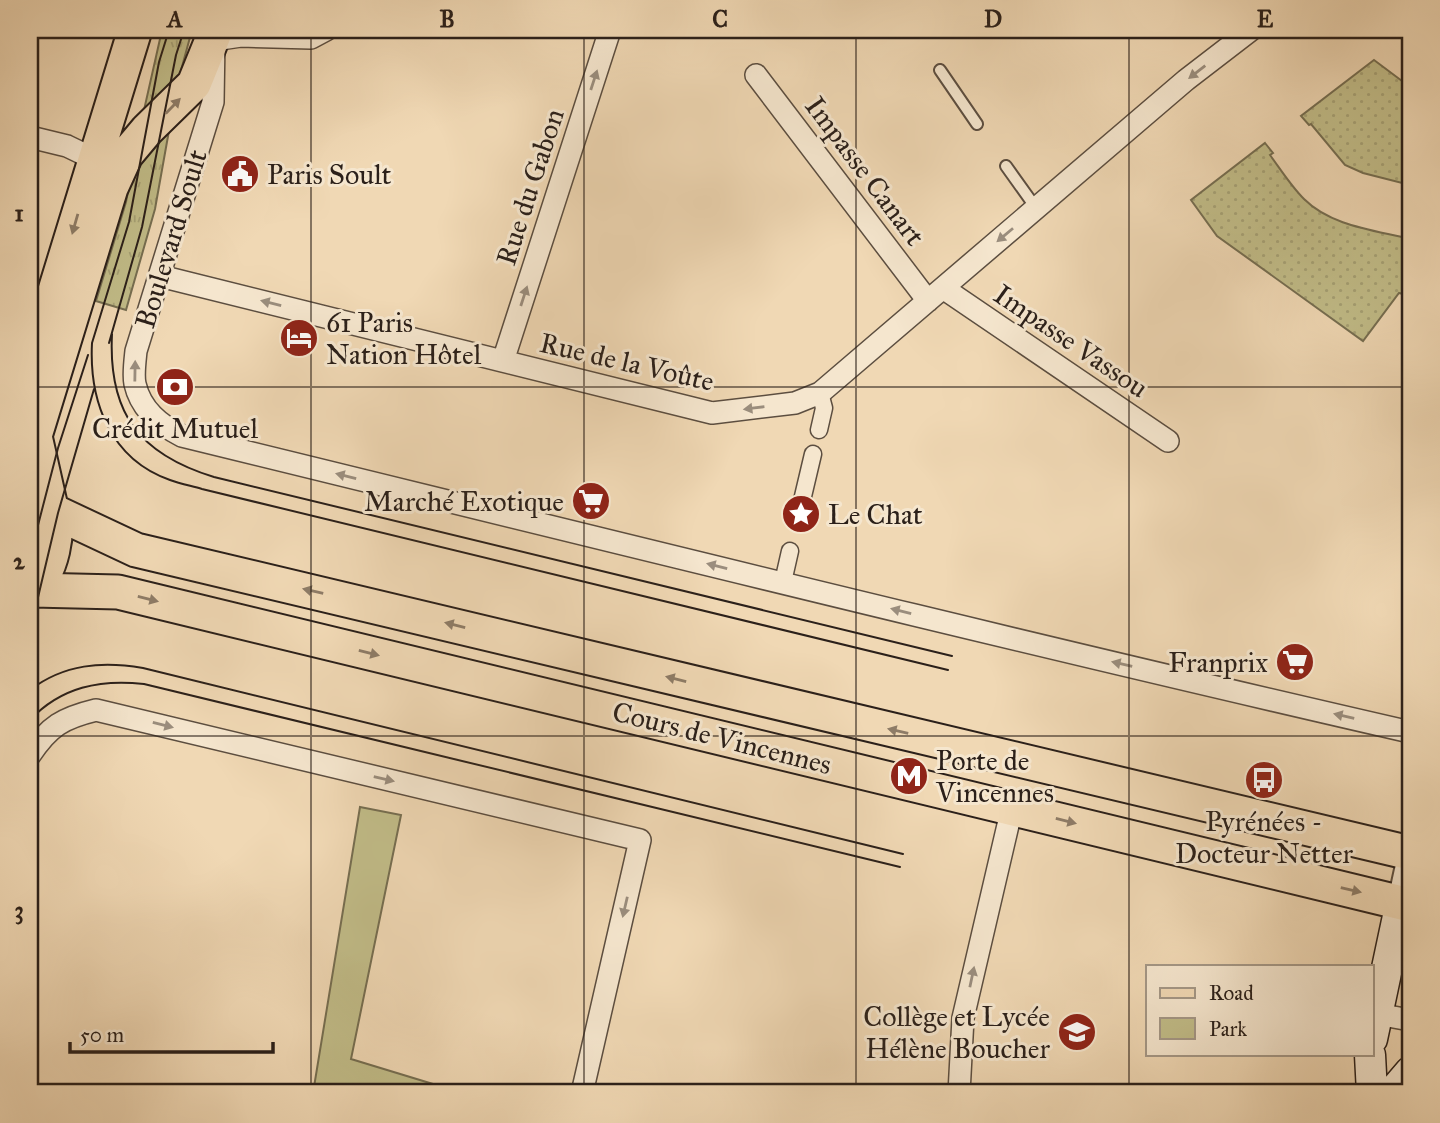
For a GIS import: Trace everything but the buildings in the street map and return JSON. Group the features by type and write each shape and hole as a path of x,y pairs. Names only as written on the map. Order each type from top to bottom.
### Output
{"main road":[{"path":"30,359 49,310 135,30"},
{"name":"Boulevard Soult","path":"31,591 44,575 53,551 55,528 44,502 35,436 111,188 126,155 147,130 194,85 215,35"},
{"name":"Cours de Vincennes","path":"44,502 136,550 1410,853"},
{"name":"Cours de Vincennes","path":"31,591 118,592 1406,903"},
{"path":"1374,1026 1406,903"},
{"path":"1370,1056 1372,1093"},
{"path":"1392,1093 1410,1072"}],"street":[{"path":"215,35 311,38 326,30"},
{"name":"Rue du Gabon","path":"503,361 610,30"},
{"name":"Rue de la Voûte","path":"160,276 712,413 795,403 820,393 1186,80 1251,30"},
{"name":"Boulevard Soult","path":"215,35 213,102 136,351 135,384 148,413 166,428 182,436 783,582"},
{"name":"Impasse Canart","path":"757,75 936,294"},
{"path":"30,138 67,146 94,159"},
{"name":"Impasse Vassou","path":"936,294 1168,441"},
{"path":"818,430 824,408 820,393"},
{"path":"800,509 813,454"},
{"path":"790,551 783,582 1410,732"},
{"path":"30,755 45,733 70,716 96,710 640,840 582,1093"},
{"path":"960,1093 963,1018 1012,808"},
{"path":"1406,903 1410,861"},
{"path":"1374,1026 1410,1020"}],"lane":[{"path":"940,70 977,124"},
{"path":"1006,166 1036,208"}],"green space":[{"path":"162,30 192,30 180,74 144,110"},
{"path":"1374,60 1410,87 1410,185 1363,173 1345,165 1301,116"},
{"path":"170,125 155,209 126,310 96,301 126,202 133,166"},
{"path":"1265,143 1273,153 1270,155 1290,183 1315,208 1354,226 1410,239 1410,296 1399,293 1363,341 1217,236 1191,200"},
{"path":"360,807 401,815 351,1059 433,1084 431,1093 313,1093"}],"tram line":[{"path":"169,30 159,62 129,222 92,343 94,386 100,406 118,443 132,458 170,480 202,489 948,670"},
{"path":"109,343 142,227 176,55 184,30"},
{"path":"112,334 112,362 116,386 123,408 133,426 166,456 214,477 952,656"},
{"path":"30,556 58,448 88,355"},
{"path":"30,631 58,513 94,389"},
{"path":"30,690 56,675 84,667 113,665 143,668 903,854"},
{"path":"30,720 55,700 82,688 112,683 144,684 900,867"}],"place":[{"name":"Paris Soult","path":"240,174"},
{"name":"61 Paris Nation Hôtel","path":"299,338"},
{"name":"Crédit Mutuel","path":"175,387"},
{"name":"Marché Exotique","path":"591,501"},
{"name":"Le Chat","path":"801,514"},
{"name":"Franprix","path":"1295,662"},
{"name":"Porte de Vincennes","path":"909,776"},
{"name":"Pyrénées - Docteur Netter","path":"1264,780"},
{"name":"Collège et Lycée Hélène Boucher","path":"1077,1032"}]}
